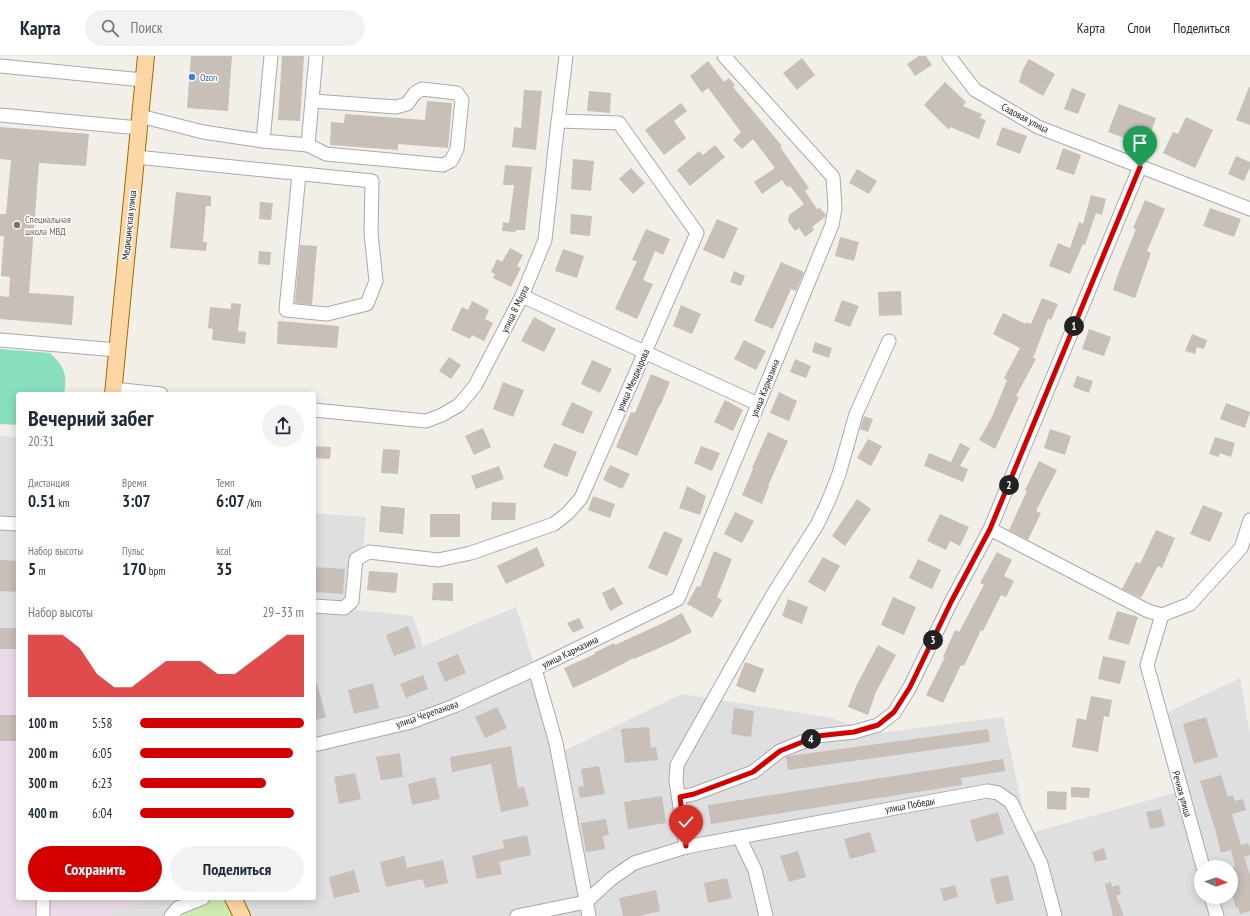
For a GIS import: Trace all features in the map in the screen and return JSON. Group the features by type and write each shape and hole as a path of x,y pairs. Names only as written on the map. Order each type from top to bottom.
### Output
{"main road":[{"name":"Медицинская улица","path":"113,392 146,56"},
{"path":"234,900 242,916"}],"street":[{"path":"263,141 271,56"},
{"path":"308,145 316,56"},
{"name":"улица 8 Марта","path":"316,410 426,421 442,415 459,405 475,386 522,296 545,240 566,56"},
{"name":"улица Кармазина","path":"535,669 678,599 832,225 835,208 833,177 724,56"},
{"name":"Садовая улица","path":"950,56 975,90 1038,127 1250,209"},
{"path":"0,66 143,80"},
{"path":"0,115 139,122 263,141 308,145 326,154 442,165 451,161 457,149 462,100 457,93 422,89 415,93 407,104 396,107 313,102"},
{"name":"улица Мендиарова","path":"316,606 344,608 352,601 356,559 369,552 438,560 471,554 554,524 568,513 581,498 698,233 619,123 558,121"},
{"path":"136,158 372,181 371,233 376,281 367,304 327,314 286,310 299,174"},
{"path":"680,797 694,794 753,772 780,751 817,736 854,732 878,725 894,712 910,687 951,602 990,529 1140,167"},
{"path":"522,296 758,404"},
{"path":"0,340 117,350"},
{"path":"686,846 680,797 676,782 677,765 756,624 816,525 828,502 839,474 856,414 889,341"},
{"path":"990,529 1148,611 1162,616 1190,604 1241,548 1250,520"},
{"path":"0,523 16,524"},
{"name":"Речная улица","path":"1162,616 1147,664 1201,860"},
{"path":"535,669 556,743 589,916"},
{"name":"улица Черепанова","path":"316,745 411,722 454,706 535,669"},
{"name":"улица Победы","path":"586,902 611,879 634,863 686,846 987,791 998,793 1011,802 1041,864 1055,916"},
{"path":"739,837 755,870 766,916"},
{"path":"42,916 43,900"},
{"path":"171,916 178,908 198,900"},
{"path":"517,916 586,902"},
{"path":"1213,904 1217,916"}],"shaded area":[{"path":"0,436 16,438 16,900 316,900 316,513 366,517 357,610 413,616 423,646 516,607 562,752 682,694 827,717 880,733 1003,717 1028,834 1181,791 1160,716 1240,678 1250,735 1250,916 0,916"},
{"path":"0,628 16,628 16,900 145,900 106,916 0,916"}],"green space":[{"path":"0,349 50,353 59,362 64,371 64,392 16,392 16,425 0,424"},
{"path":"212,900 229,900 236,916 179,916 182,913"}],"building":[{"path":"191,56 232,56 228,111 187,108"},
{"path":"282,56 304,56 300,121 278,120"},
{"path":"919,56 926,56 932,65 915,76 907,64"},
{"path":"802,58 815,75 797,90 783,73"},
{"path":"1029,59 1055,74 1043,96 1019,82 1023,69"},
{"path":"708,61 724,82 729,78 735,85 733,87 782,146 780,147 809,188 805,191 817,209 820,208 826,215 812,227 814,230 805,237 799,228 795,231 788,221 789,215 804,204 790,186 787,187 782,180 762,194 754,182 775,168 753,139 742,149 733,140 741,132 708,88 702,93 690,76"},
{"path":"945,82 966,102 963,106 982,114 980,118 986,120 979,139 950,127 949,130 924,105"},
{"path":"1250,87 1250,125 1236,120"},
{"path":"1072,88 1086,94 1078,114 1064,109"},
{"path":"524,90 542,91 536,150 512,147 514,127 521,128"},
{"path":"589,91 611,93 610,113 587,111"},
{"path":"427,101 452,103 448,148 398,144 398,150 330,145 331,122 344,123 345,114 425,120"},
{"path":"681,103 687,111 674,121 686,138 664,155 645,130"},
{"path":"1119,104 1156,118 1146,146 1108,132"},
{"path":"1186,117 1213,130 1195,168 1163,153 1173,132 1178,134"},
{"name":"Специальная школа МВД","path":"0,127 89,134 86,166 39,163 29,293 74,296 72,325 0,319 0,296 9,297 10,277 1,276 4,236 0,236 0,214 6,214 11,160 0,159"},
{"path":"1002,127 1027,136 1020,154 996,145"},
{"path":"715,145 725,157 690,186 677,170 699,151 703,155"},
{"path":"1063,148 1081,155 1074,175 1056,169"},
{"path":"1236,156 1250,162 1250,167 1244,181 1228,174"},
{"path":"573,159 594,161 591,191 571,189"},
{"path":"505,165 532,167 525,230 516,230 515,232 502,231 503,222 509,223 514,185 503,185"},
{"path":"631,168 645,183 633,194 619,179"},
{"path":"857,169 877,181 869,194 849,183"},
{"path":"176,192 211,196 211,206 206,206 203,242 207,242 206,251 170,248"},
{"path":"1091,195 1106,199 1102,215 1096,213 1085,245 1083,244 1070,274 1049,266 1058,243 1070,248 1079,222 1083,224"},
{"path":"1145,200 1165,209 1147,251 1151,253 1135,298 1113,290 1136,229 1133,228"},
{"path":"260,202 273,203 271,220 259,219"},
{"path":"1210,208 1241,219 1234,237 1203,226"},
{"path":"571,214 592,216 590,236 570,234"},
{"path":"717,219 738,228 724,259 703,250"},
{"path":"646,229 670,239 663,255 655,251 643,280 653,284 637,319 615,309 637,261 632,260"},
{"path":"840,237 859,242 854,261 835,256"},
{"path":"300,245 317,246 312,305 295,303"},
{"path":"510,248 523,255 517,266 521,268 511,287 493,278 495,274 491,272 497,259 502,262"},
{"path":"563,249 584,256 577,278 555,271"},
{"path":"259,251 271,252 270,265 258,264"},
{"path":"781,262 804,272 796,291 791,289 773,329 754,321"},
{"path":"734,271 745,276 741,286 730,282"},
{"path":"901,291 902,315 879,316 878,292"},
{"path":"1042,298 1058,304 1051,320 1048,319 1033,358 1036,359 1016,396 1019,397 995,449 979,440 992,417 1007,380 1004,378 1020,348 993,334 1003,313 1026,324 1026,322 1031,324"},
{"path":"842,300 859,306 850,327 834,321"},
{"path":"472,301 489,310 485,319 493,323 484,341 472,335 470,339 451,330 462,307 468,310"},
{"path":"231,303 241,304 238,331 246,332 245,344 212,340 213,329 208,328 210,307 231,309"},
{"path":"681,305 701,314 692,334 673,326"},
{"path":"534,317 556,329 544,352 521,341"},
{"path":"278,321 339,326 337,348 277,344"},
{"path":"1089,329 1111,337 1104,356 1082,349"},
{"path":"1192,334 1207,340 1204,349 1197,347 1195,354 1185,351"},
{"path":"744,340 766,351 756,370 734,359"},
{"path":"815,342 832,348 829,358 812,352"},
{"path":"449,357 461,365 451,379 439,371"},
{"path":"795,359 811,366 806,378 790,372"},
{"path":"592,360 612,369 600,393 581,384"},
{"path":"651,374 670,382 637,456 616,447 631,412 635,413"},
{"path":"1077,376 1093,381 1089,393 1073,387"},
{"path":"503,382 524,390 513,417 493,409"},
{"path":"779,392 797,401 789,421 770,413"},
{"path":"725,400 743,410 733,431 714,422"},
{"path":"572,402 593,412 583,434 561,425"},
{"path":"1226,403 1250,412 1245,428 1220,419"},
{"path":"864,416 873,419 868,432 860,429"},
{"path":"483,428 491,447 474,455 465,436"},
{"path":"1050,429 1071,436 1065,455 1044,448"},
{"path":"768,432 788,441 768,486 762,504 742,495"},
{"path":"1215,437 1235,443 1231,457 1220,453 1219,457 1209,454"},
{"path":"868,439 882,446 871,466 857,458"},
{"path":"554,443 577,452 567,477 543,467"},
{"path":"960,443 970,448 960,466 968,469 963,482 924,466 929,453 951,462"},
{"path":"316,446 331,447 330,459 316,458"},
{"path":"701,446 720,453 712,471 694,463"},
{"path":"383,449 400,450 398,474 381,473"},
{"path":"1039,461 1057,470 1036,511 1041,513 1028,540 1009,530 1027,491 1025,490"},
{"path":"610,465 630,474 622,489 603,480"},
{"path":"499,466 504,479 476,489 471,476"},
{"path":"687,486 706,496 700,515 679,508"},
{"path":"593,496 615,504 610,518 588,510"},
{"path":"857,499 871,509 845,546 832,536"},
{"path":"492,502 516,503 515,520 491,520"},
{"path":"1203,505 1223,513 1210,542 1190,534"},
{"path":"381,506 405,508 403,534 379,532"},
{"path":"735,512 754,521 742,543 724,534"},
{"path":"430,514 460,514 460,537 430,537"},
{"path":"940,514 969,527 960,546 950,541 946,550 927,541"},
{"path":"1156,530 1175,538 1162,568 1158,566 1141,598 1122,589 1136,562 1140,564"},
{"path":"664,531 683,539 667,576 648,568"},
{"path":"537,547 545,566 506,584 497,566"},
{"path":"714,551 732,559 717,597 722,600 712,618 687,604 697,586 700,587"},
{"path":"997,552 1012,560 1004,576 1014,581 1006,597 1001,595 983,631 981,630 964,666 961,665 943,703 926,695 945,657 943,657 955,630 959,632 984,585 980,583"},
{"path":"823,557 840,566 825,592 808,582"},
{"path":"918,559 941,570 932,589 909,578"},
{"path":"0,560 16,561 16,592 0,591"},
{"path":"316,567 345,569 343,594 316,592"},
{"path":"369,571 398,573 396,593 367,590"},
{"path":"433,583 453,583 453,601 432,600"},
{"path":"614,587 623,604 610,611 602,593"},
{"path":"893,597 916,607 904,635 881,625"},
{"path":"788,599 808,607 802,624 782,616"},
{"path":"1117,611 1138,617 1129,645 1108,639"},
{"path":"682,613 692,632 573,688 564,668 595,654 594,653 614,643 615,645"},
{"path":"579,618 584,628 573,633 567,623"},
{"path":"408,626 416,648 394,656 386,635"},
{"path":"0,628 16,628 16,649 0,649"},
{"path":"878,645 896,655 876,692 868,715 848,707 856,686"},
{"path":"458,654 466,673 445,682 437,663"},
{"path":"1103,656 1126,661 1120,684 1098,679"},
{"path":"745,662 764,669 755,693 736,686"},
{"path":"423,675 428,689 406,698 400,684"},
{"path":"316,683 317,683 326,717 316,720"},
{"path":"373,683 379,708 354,714 348,690"},
{"path":"1091,696 1112,700 1109,717 1104,716 1098,752 1072,747 1077,718 1086,720"},
{"path":"497,707 507,728 485,738 475,717"},
{"path":"734,708 754,711 751,737 731,734"},
{"path":"0,715 16,715 16,741 0,741"},
{"path":"1206,717 1218,757 1194,764 1183,724"},
{"path":"649,727 651,748 656,747 658,760 625,763 621,729"},
{"path":"988,729 990,742 788,770 786,757 789,756"},
{"path":"511,746 518,788 524,787 529,806 501,812 491,764 452,772 450,757"},
{"path":"400,753 403,777 381,780 376,757"},
{"path":"1003,759 1005,771 961,778 962,785 711,824 708,805"},
{"path":"599,766 605,794 580,798 578,787 584,786 581,769"},
{"path":"355,773 361,799 339,804 334,777"},
{"path":"1221,775 1228,797 1233,795 1235,801 1243,799 1246,810 1232,814 1241,845 1248,843 1250,849 1250,855 1244,857 1250,875 1250,911 1240,914 1238,907 1236,908 1235,904 1238,904 1238,860 1233,860 1231,850 1221,853 1200,781"},
{"path":"435,777 440,799 412,805 408,784"},
{"path":"1071,787 1090,788 1089,798 1071,797"},
{"path":"1047,791 1067,792 1066,810 1047,809"},
{"path":"662,796 666,823 628,829 624,802"},
{"path":"1161,809 1165,826 1150,829 1146,812"},
{"path":"998,812 1004,834 976,842 970,820"},
{"path":"606,819 609,835 603,836 605,849 586,852 581,823"},
{"path":"870,832 876,852 850,859 844,839"},
{"path":"527,835 531,855 499,862 502,874 477,879 472,856 504,848 503,840"},
{"path":"1104,848 1107,859 1095,862 1092,852"},
{"path":"798,851 806,877 789,882 780,856"},
{"path":"404,856 407,868 443,860 448,883 425,888 423,879 386,887 380,862"},
{"path":"354,870 360,892 334,898 329,877"},
{"path":"1008,875 1014,900 996,904 990,879"},
{"path":"727,878 732,898 708,903 704,883"},
{"path":"1111,882 1112,887 1119,885 1121,894 1116,896 1124,916 1113,916 1105,884"},
{"path":"955,885 958,897 944,901 940,889"},
{"path":"656,890 660,911 639,916 623,916 619,898"}],"place":[{"name":"Ozon","path":"192,77"},
{"name":"Специальная школа МВД","path":"17,225"}],"route":[{"path":"686,846 680,797 694,794 753,772 780,751 817,736 854,732 878,725 894,712 910,687 951,602 990,529 1140,167"}]}
